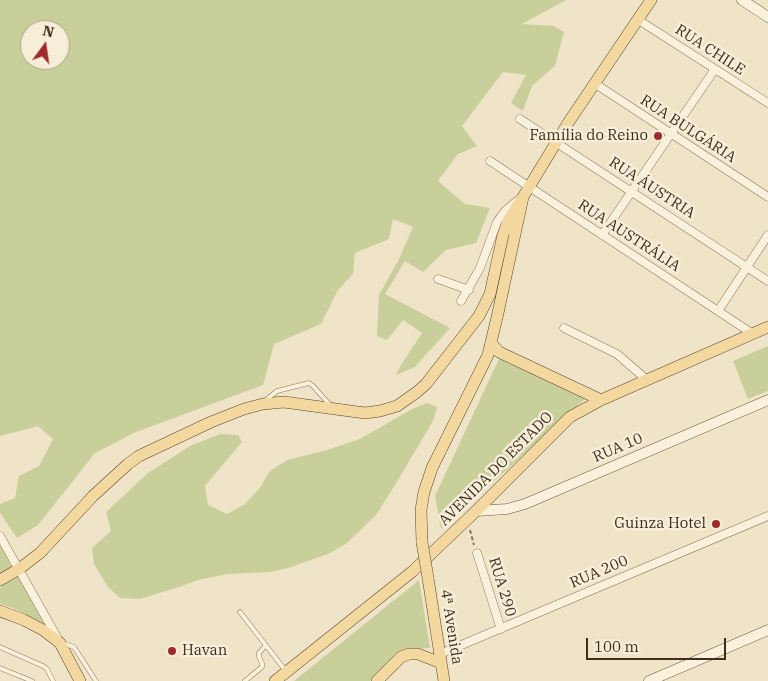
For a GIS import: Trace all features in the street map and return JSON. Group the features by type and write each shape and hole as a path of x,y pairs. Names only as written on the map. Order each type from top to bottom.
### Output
{"main road":[{"path":"0,580 40,553 93,496 128,464 139,456 211,422 244,409 263,404 284,402 365,412 380,411 397,406 426,384 479,316 490,294 503,235 508,221 528,186 594,83 651,0"},
{"name":"4ª Avenida","path":"444,681 422,542 424,492 448,434 481,371 491,343 523,197"},
{"name":"AVENIDA DO ESTADO","path":"275,681 392,589 476,511 570,417 601,400 768,327"},
{"path":"491,343 498,352 601,400"},
{"path":"0,611 43,630 60,643 80,681"},
{"path":"378,681 401,657 409,654 440,659"}],"street":[{"path":"742,0 754,3 768,17"},
{"name":"RUA CHILE","path":"637,19 768,103"},
{"path":"602,234 715,70"},
{"name":"RUA BULGÁRIA","path":"594,83 768,197"},
{"name":"RUA ÁUSTRIA","path":"520,119 768,281"},
{"name":"RUA AUSTRÁLIA","path":"490,161 753,334"},
{"path":"461,301 480,268 491,233 497,222 505,211 523,197"},
{"path":"718,311 768,235"},
{"path":"438,279 468,290"},
{"path":"564,328 617,354 647,380"},
{"name":"RUA 10","path":"476,511 507,509 525,504 768,400"},
{"name":"RUA 200","path":"440,659 501,629 768,516"},
{"path":"0,536 60,643"},
{"name":"RUA 290","path":"477,553 501,629"},
{"path":"649,681 768,630"}],"lane":[{"path":"263,404 277,391 309,383 333,408"},
{"path":"240,612 286,672"},
{"path":"60,643 74,647 96,681"},
{"path":"246,681 262,667 259,653 266,645"},
{"path":"0,648 43,666 47,669 53,681"},
{"path":"0,668 32,681"}],"path":[{"path":"476,511 470,530 477,553"}],"green space":[{"path":"0,0 566,0 522,24 554,26 564,32 555,66 532,86 523,111 511,103 526,75 503,72 462,126 477,146 458,154 438,181 465,204 490,208 476,243 446,250 423,272 405,261 385,294 450,328 415,367 396,375 422,333 403,320 387,340 377,336 379,295 398,261 413,227 393,219 389,239 355,253 353,274 338,290 321,324 274,344 263,385 136,432 95,453 38,525 17,538 0,513 0,504 15,498 19,476 39,466 53,439 38,426 0,436"},
{"path":"768,346 768,391 748,399 733,361"},
{"path":"499,359 586,398 441,529 435,496"},
{"path":"427,403 437,407 433,421 376,515 346,544 328,554 288,568 270,572 227,574 198,580 140,599 120,598 108,587 94,564 92,548 111,531 106,512 148,473 190,446 220,434 238,435 242,442 205,486 208,505 227,514 245,504 259,489 270,471 287,460 360,439 412,409"},
{"path":"0,544 13,569 0,577"},
{"path":"19,576 45,624 13,608 0,604 0,587"},
{"path":"419,580 430,648 410,649 396,653 370,681 294,681"}],"place":[{"name":"Família do Reino","path":"658,136"},
{"name":"Guinza Hotel","path":"716,524"},
{"name":"Havan","path":"172,651"}]}
